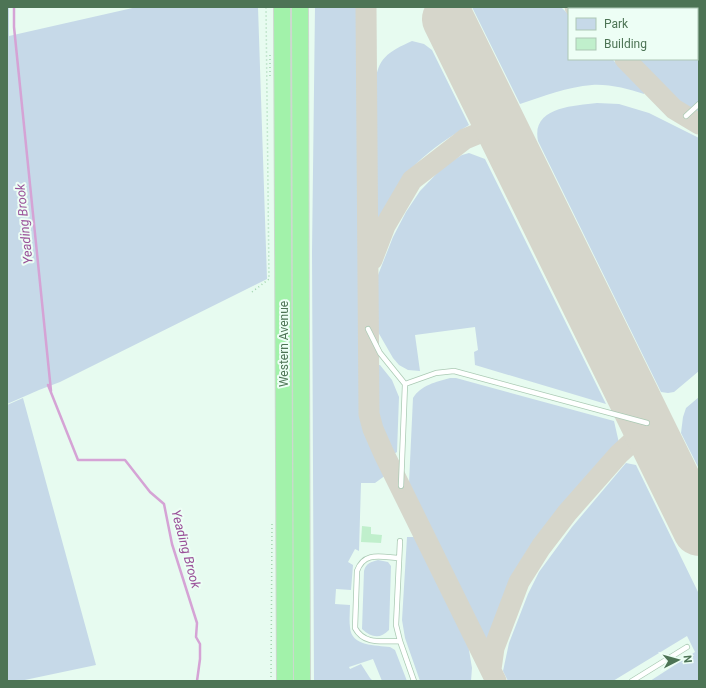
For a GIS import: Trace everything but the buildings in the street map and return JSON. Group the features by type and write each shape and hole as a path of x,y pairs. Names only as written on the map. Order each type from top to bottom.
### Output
{"highway":[{"name":"Western Avenue","path":"282,7 285,681"},
{"name":"Western Avenue","path":"300,7 302,681"}],"lane":[{"path":"686,116 699,104"},
{"path":"368,329 380,353 405,384 400,486"},
{"path":"405,384 436,373 454,371 647,423"},
{"path":"400,541 396,625 414,681"},
{"path":"399,558 373,556 366,558 360,563 356,571 355,628 359,635 371,641 400,641"},
{"path":"632,681 687,647"}],"path":[{"path":"252,292 269,279 266,7"}],"green space":[{"path":"7,7 9,7 9,36 137,7 258,7 267,279 60,382 7,404"},
{"path":"315,7 358,7 361,408 364,426 370,443 386,475 375,483 361,483 359,551 355,549 348,562 353,565 351,590 336,589 335,604 350,605 351,634 359,642 390,647 395,650 407,681 382,681 373,659 349,667 350,669 361,664 373,681 314,681 312,252"},
{"path":"472,7 561,7 568,14 568,60 613,60 644,91 644,94 612,86 592,85 565,90 520,104"},
{"path":"588,7 682,8 589,8"},
{"path":"412,41 424,44 432,50 469,125 448,138 416,164 400,185 378,224 376,223 376,76 381,62 385,57 396,49"},
{"path":"698,41 699,116 683,106 639,60 698,60"},
{"path":"597,103 619,104 649,113 699,138 699,371 674,392 661,392 538,141 538,130 541,121 547,115 566,107"},
{"path":"469,153 485,159 606,404 475,365 474,352 478,350 475,327 415,335 420,371 408,370 399,365 393,358 378,332 378,275 393,237 406,212 420,191 445,165 462,155"},
{"path":"377,365 380,365 392,380 399,397 397,452 394,454 383,430 379,413"},
{"path":"450,378 456,378 614,421 619,443 532,543 512,578 487,641 409,483 413,398 425,387"},
{"path":"699,397 699,469 681,433 686,408"},
{"path":"23,398 96,665 20,681 7,681 7,405"},
{"path":"626,463 636,465 699,594 699,681 650,681 695,652 687,636 613,681 508,681 503,671 509,643 528,594 539,572 572,527"},
{"path":"407,537 416,537 468,644 472,668 471,681 420,681 405,638 402,620"},
{"path":"378,560 388,562 391,566 389,630 382,635 373,636 362,629 364,571 367,565"}],"waterway":[{"name":"Yeading Brook","path":"14,7 14,27 51,391"},
{"name":"Yeading Brook","path":"48,385 78,460 125,460 150,492 164,504 172,544 197,623 196,637 200,644 200,659 197,681"}],"taxiway":[{"path":"366,7 369,414 373,429 384,454 496,681"},
{"path":"442,7 448,19"},
{"path":"626,60 674,109 699,124"},
{"path":"372,260 385,226 412,180 465,139 482,132 492,132 499,135 511,148"},
{"path":"491,669 494,648 519,582 541,547 567,513 619,454 631,443 641,441 648,443 662,453"}],"runway":[{"path":"448,19 699,530"}]}
